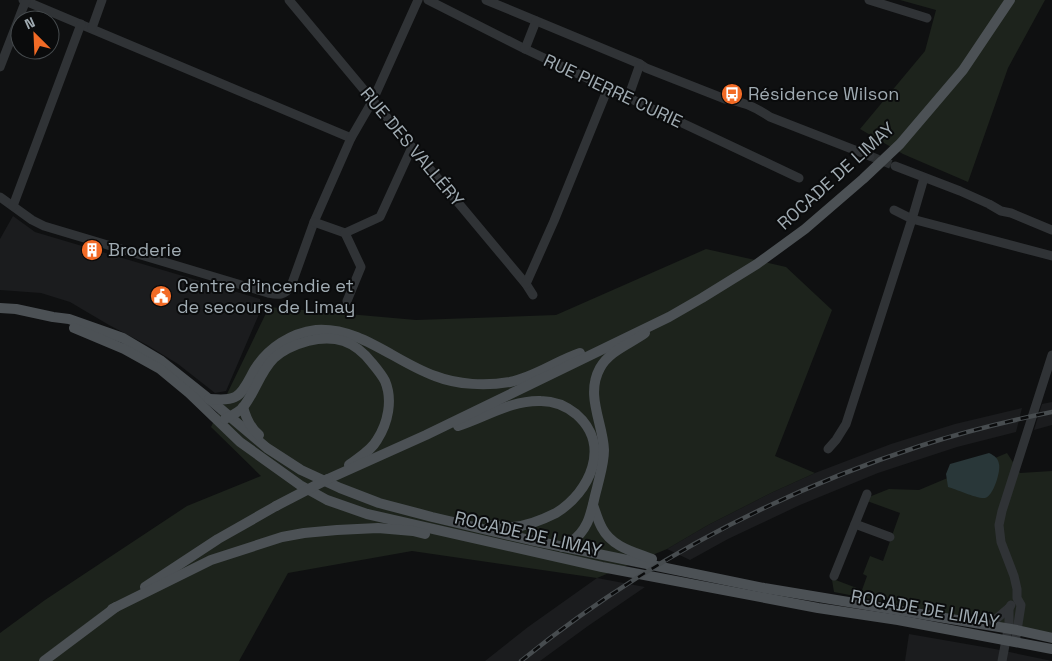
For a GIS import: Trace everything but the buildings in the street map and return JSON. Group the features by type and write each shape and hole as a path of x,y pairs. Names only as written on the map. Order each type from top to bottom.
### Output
{"main road":[{"name":"ROCADE DE LIMAY","path":"668,316 702,298 757,264 805,229 863,179 900,144 963,70 1010,0"},
{"name":"ROCADE DE LIMAY","path":"0,308 16,309 69,319 123,338 160,360 209,399 240,442 300,485 327,500 367,514 602,567 818,608 898,620 1052,649"},
{"path":"48,658 112,609 218,539 276,506 331,478 538,381 668,316"},
{"path":"526,550 565,546 577,538 584,530 593,505 604,459 604,448 593,394 600,367 612,354 668,316"},
{"name":"ROCADE DE LIMAY","path":"53,317 124,349 160,369 225,420 301,470 364,498 432,517 530,540 764,588 989,625 1052,638"},
{"path":"225,420 237,397 266,354 297,334 327,330 344,332 381,348 434,376 473,384 510,382 577,353 614,342"},
{"path":"225,420 243,408 262,373 274,358 290,348 308,341 327,338 350,343 368,358 385,381 389,400 388,413 378,440 370,449 331,478"},
{"path":"209,399 225,400 237,397"},
{"path":"426,435 465,424 502,408 530,401 542,401 561,405 580,418 588,427 592,436 594,450 593,467 583,487 570,502 558,511 537,521 512,527 432,517"},
{"path":"243,408 253,430 306,468 314,476"},
{"path":"593,505 602,529 613,542 624,549 679,570"},
{"path":"112,609 211,560 304,533 378,528 413,531 451,539 496,543"}],"street":[{"path":"0,68 25,0 351,138"},
{"path":"92,28 102,0"},
{"name":"RUE DES VALLÉRY","path":"289,0 526,284 533,295"},
{"path":"0,198 44,226 268,293 279,295 285,293 289,289 314,222 351,138 373,100 418,0"},
{"name":"RUE PIERRE CURIE","path":"428,0 525,49 799,178"},
{"path":"486,0 646,68 724,99 735,100 770,117 870,156"},
{"path":"869,0 927,18"},
{"path":"525,49 536,21"},
{"path":"13,206 81,24"},
{"path":"628,98 640,64"},
{"path":"526,284 554,222 608,88"},
{"path":"314,222 345,233 380,217 412,147"},
{"path":"895,166 969,195 1001,211 1011,213 1052,230"},
{"path":"828,449 846,424 924,178"},
{"path":"894,210 912,219 1052,256"},
{"path":"345,233 360,267 347,301"},
{"path":"1002,661 1020,605 1017,598 1014,576 1001,542 999,525 1052,355"},
{"path":"834,576 866,494"},
{"path":"855,524 890,537"},
{"path":"989,625 1009,608 1017,598"},
{"path":"1009,608 1012,629"}],"shaded area":[{"path":"900,0 1045,0 1008,68 968,182 903,154 860,129 925,51 936,10"},
{"path":"13,216 35,232 260,299 262,307 226,391 215,393 178,364 70,302 41,293 0,290 0,239"},
{"path":"706,249 786,267 832,310 775,456 815,473 708,525 667,549 597,578 412,551 288,573 239,661 0,661 0,633 45,600 187,506 261,476 211,427 269,307 416,320 556,315"},
{"path":"1052,402 1052,425 1034,430 1042,404"},
{"path":"1022,408 1016,432 957,447 878,473 800,505 728,539 690,560 667,549 708,525 815,473 891,444 955,424"},
{"path":"989,453 995,456 999,462 999,472 996,483 988,497 977,497 948,487 946,474 950,464"},
{"path":"1007,453 1020,473 1052,471 1052,634 834,592 833,579 862,590 867,576 863,574 870,556 883,561 900,513 867,501 869,497 889,489 919,490"},
{"path":"597,578 645,587 540,661 485,661 528,627"},
{"path":"909,634 995,649 1052,661 905,661"}],"tunnel":[{"path":"870,156 895,166"}],"railway":[{"path":"521,661 566,626 661,563 762,509 866,465 920,446 986,427 1052,412"}],"place":[{"name":"Résidence Wilson","path":"732,94"},
{"name":"Broderie","path":"92,250"},
{"name":"Centre d'incendie et de secours de Limay","path":"161,296"}]}
